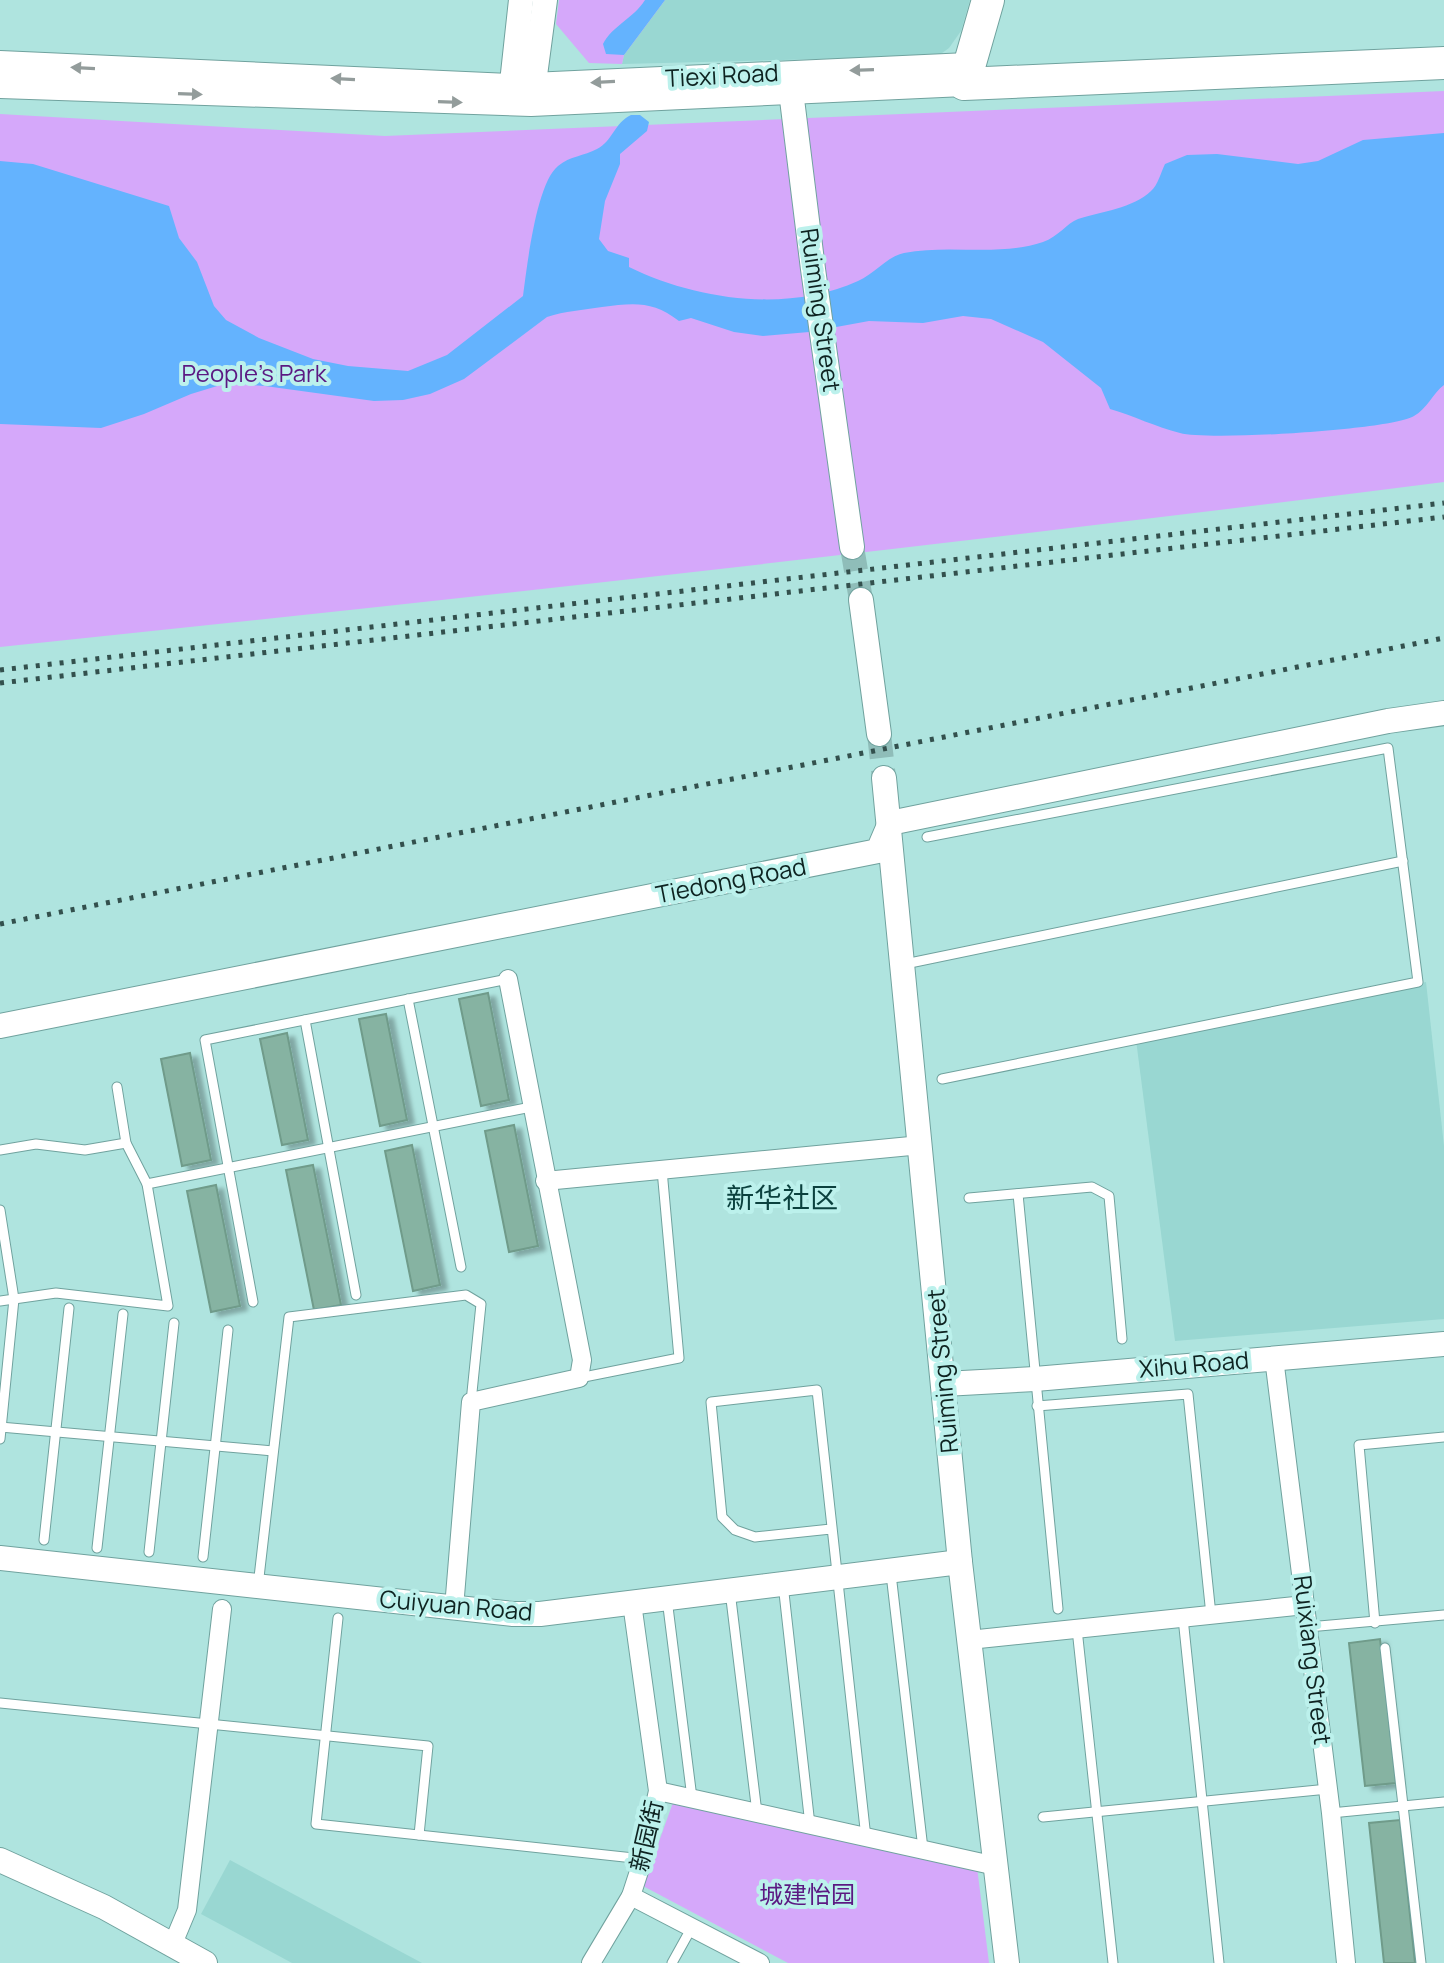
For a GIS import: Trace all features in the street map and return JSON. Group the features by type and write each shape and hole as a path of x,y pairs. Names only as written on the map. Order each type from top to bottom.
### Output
{"highway":[{"path":"978,74 988,0"},
{"path":"978,74 1010,0"},
{"name":"Tiexi Road","path":"978,74 1444,43"},
{"name":"Tiexi Road","path":"978,74 1444,63"}],"street":[{"path":"521,0 521,95"},
{"path":"521,95 545,0"},
{"name":"Tiexi Road","path":"0,63 521,95"},
{"name":"Tiexi Road","path":"0,86 521,95 978,74"},
{"name":"Ruiming Street","path":"791,82 813,269 852,547"},
{"path":"861,600 879,734"},
{"path":"890,823 1388,721 1444,713"},
{"name":"Ruiming Street","path":"884,778 960,1562 1007,1963"},
{"name":"Tiedong Road","path":"0,1026 878,851 890,823"},
{"path":"454,1608 471,1402 579,1378 582,1360 508,979"},
{"path":"545,1181 921,1145"},
{"name":"Xihu Road","path":"944,1384 1444,1344"},
{"name":"Ruixiang Street","path":"1274,1358 1331,1813 1346,1963"},
{"name":"Cuiyuan Road","path":"0,1558 494,1613 540,1614 960,1562"},
{"name":"新园街","path":"591,1963 631,1896 643,1859 658,1791 632,1603"},
{"path":"969,1640 1305,1605"},
{"path":"172,1946 187,1910 222,1609"},
{"path":"658,1791 996,1866"},
{"path":"0,1860 104,1907 205,1963"},
{"path":"631,1896 760,1963"}],"lane":[{"path":"927,837 1388,748 1418,982 942,1079"},
{"path":"904,964 1403,861"},
{"path":"253,1302 205,1040 508,979"},
{"path":"408,999 461,1267"},
{"path":"305,1020 356,1295"},
{"path":"0,1301 56,1293 168,1306 147,1184 126,1143 117,1087"},
{"path":"147,1184 531,1107"},
{"path":"0,1150 36,1144 85,1150 126,1143"},
{"path":"579,1378 679,1358 662,1170"},
{"path":"969,1198 1092,1187 1109,1196 1122,1339"},
{"path":"1018,1194 1058,1609"},
{"path":"0,1210 14,1299 0,1439"},
{"path":"258,1587 289,1317 466,1295 481,1304 471,1402"},
{"path":"44,1540 69,1308"},
{"path":"97,1548 123,1314"},
{"path":"149,1552 174,1323"},
{"path":"203,1557 228,1330"},
{"path":"831,1529 755,1537 735,1530 722,1517 711,1402 817,1390 866,1838"},
{"path":"1037,1406 1188,1394 1211,1615"},
{"path":"0,1427 273,1451"},
{"path":"1375,1623 1359,1445 1444,1437"},
{"path":"890,1570 923,1850"},
{"path":"783,1584 810,1825"},
{"path":"730,1591 757,1813"},
{"path":"667,1599 692,1799"},
{"path":"1308,1627 1444,1615"},
{"path":"338,1618 316,1824 643,1859"},
{"path":"1183,1618 1219,1963"},
{"path":"1077,1629 1113,1963"},
{"path":"1385,1648 1421,1963"},
{"path":"0,1703 428,1746 419,1835"},
{"path":"1043,1817 1328,1789"},
{"path":"1331,1813 1444,1802"},
{"path":"672,1963 692,1927"}],"shaded area":[{"path":"665,0 970,0 961,31 949,48 938,56 622,64 624,55"},
{"path":"1426,982 1444,1146 1444,1319 1175,1341 1136,1040"},
{"path":"230,1860 422,1963 292,1963 201,1914"}],"green space":[{"path":"559,0 665,0 624,55 622,64 589,63 556,24"},
{"name":"People's Park","path":"1444,91 1444,482 722,569 0,647 0,114 385,136"},
{"name":"城建怡园","path":"675,1797 916,1852 975,1851 989,1963 788,1963 643,1886"}],"water":[{"path":"645,0 665,0 624,55 606,54 603,44 607,38"},
{"path":"631,115 640,115 649,122 647,131 620,154 620,164 605,201 599,239 608,251 629,258 629,267 683,288 742,298 772,299 831,291 858,281 904,253 1009,249 1043,242 1078,219 1144,197 1156,185 1165,164 1187,155 1217,154 1298,164 1318,161 1363,140 1444,133 1444,385 1419,413 1399,421 1299,433 1197,435 1171,431 1110,409 1101,388 1043,342 991,319 963,316 923,323 869,321 809,332 763,336 734,332 691,318 679,321 660,309 633,304 547,317 464,379 430,394 403,400 374,401 227,383 101,428 0,424 0,161 33,164 169,206 179,238 197,262 214,306 226,320 259,338 313,359 348,366 408,371 447,355 523,296 538,207 550,176 563,163 602,146 621,122"}],"building":[{"path":"488,993 509,1100 481,1106 459,999"},
{"path":"386,1014 407,1120 380,1126 359,1019"},
{"path":"287,1033 308,1140 282,1145 260,1039"},
{"path":"190,1053 211,1160 182,1166 161,1059"},
{"path":"514,1125 538,1246 509,1252 485,1131"},
{"path":"412,1145 440,1285 413,1291 385,1151"},
{"path":"313,1165 341,1305 314,1310 286,1170"},
{"path":"216,1185 240,1306 211,1312 187,1191"},
{"path":"1380,1639 1396,1783 1365,1786 1349,1643"},
{"path":"1400,1820 1415,1963 1384,1963 1369,1823"}],"tunnel":[{"path":"852,547 861,600"},
{"path":"879,734 884,778"}],"railway":[{"path":"0,670 1444,503"},
{"path":"0,683 1444,517"},
{"path":"0,924 1444,638"}],"district":[{"name":"新华社区","path":"782,1198"}]}
